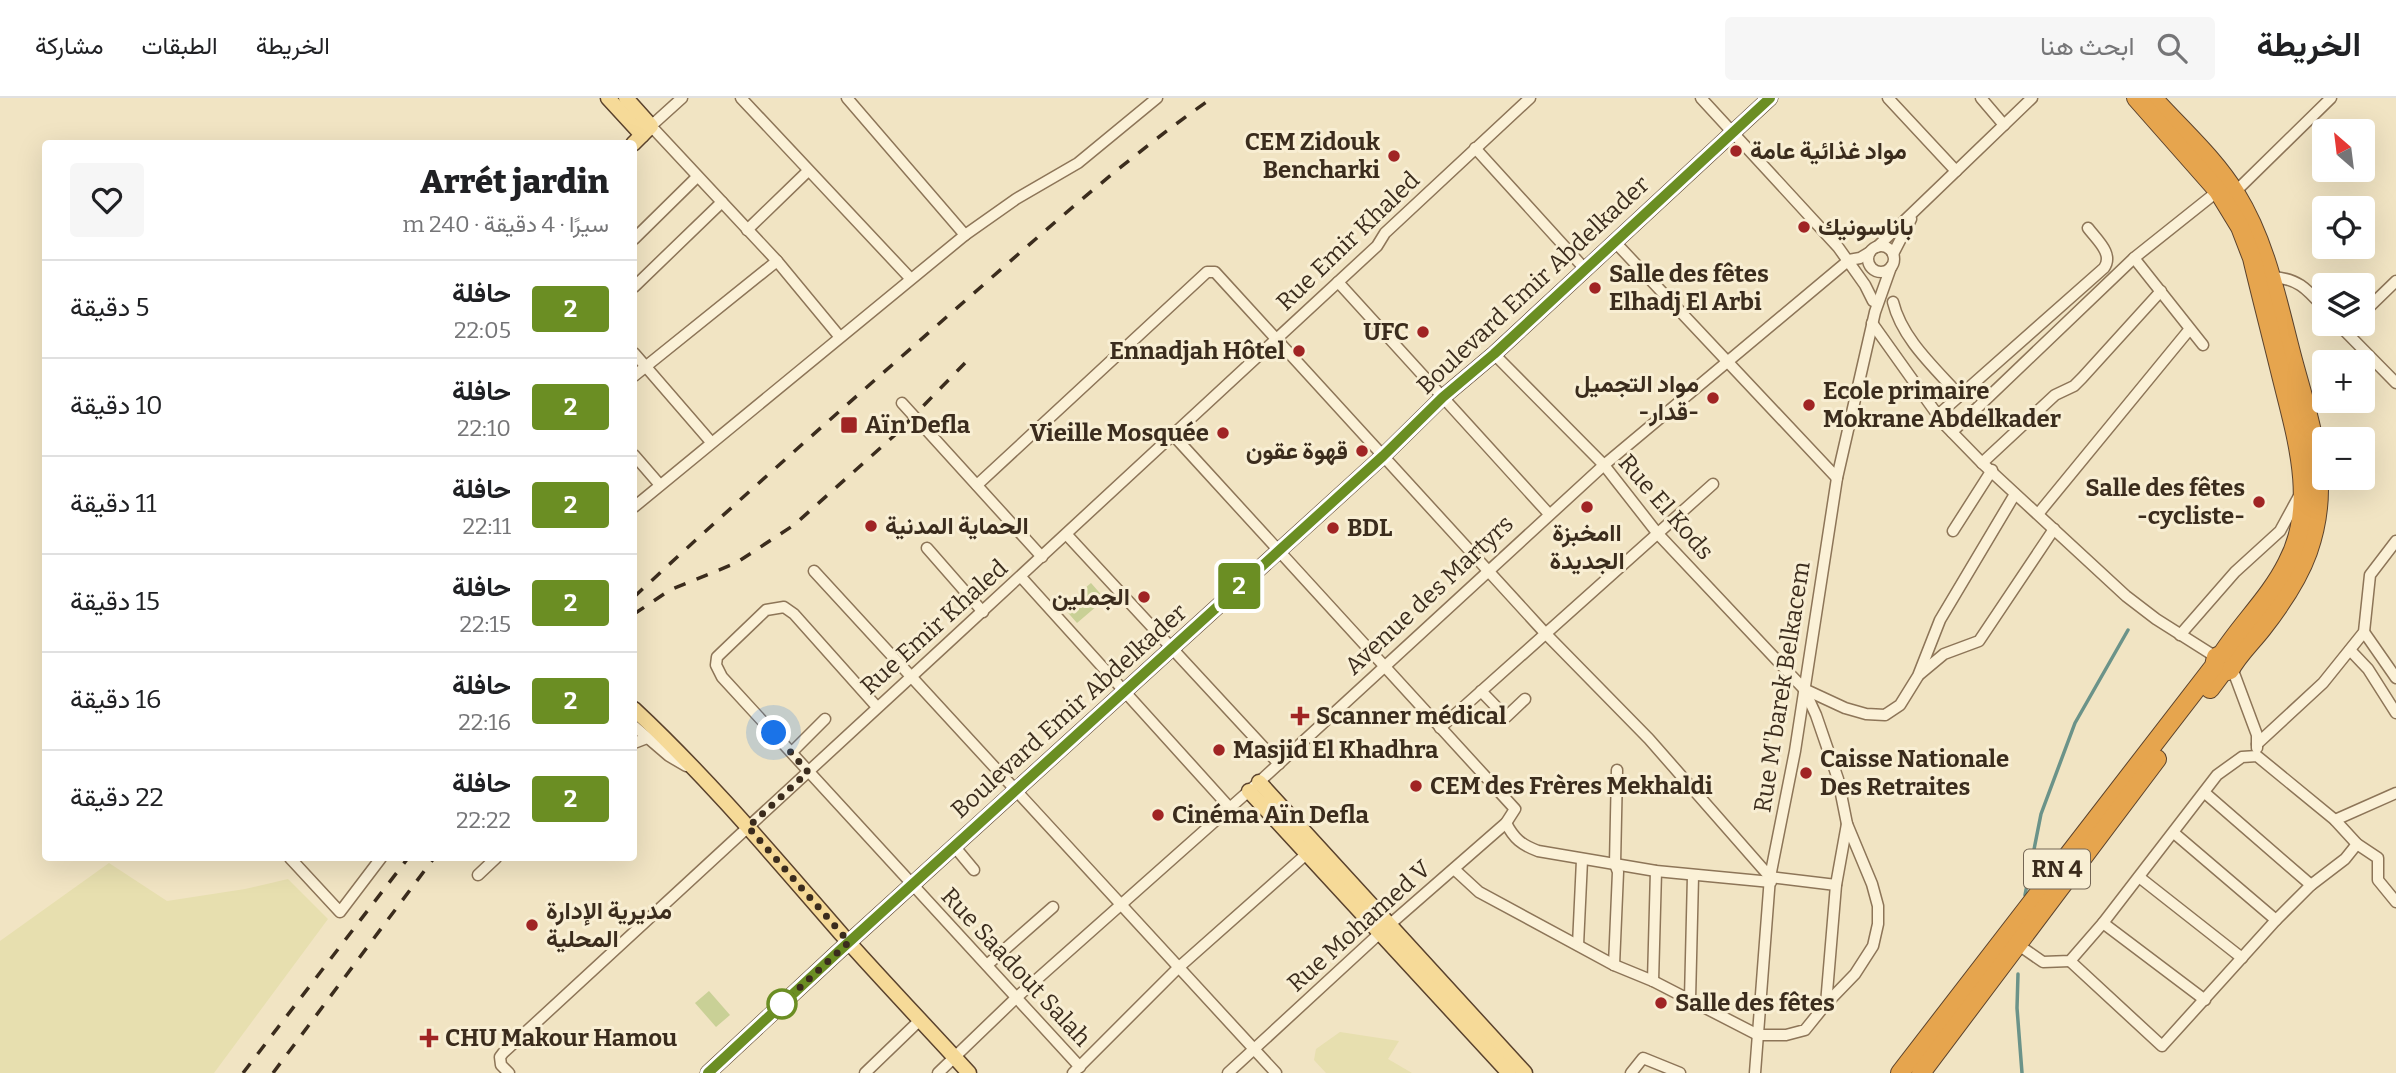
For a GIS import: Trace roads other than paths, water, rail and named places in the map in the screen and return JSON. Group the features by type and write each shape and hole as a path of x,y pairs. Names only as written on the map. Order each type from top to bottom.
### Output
{"highway":[{"name":"RN 4","path":"1900,1073 2223,663 2262,629 2292,586 2309,550 2318,510 2317,462 2308,416 2261,246 2227,191 2136,98"},
{"name":"RN 4","path":"1921,1073 2223,663 2288,562 2300,526 2303,487 2301,461 2252,258 2216,166 2153,98"}],"main road":[{"path":"608,98 642,135"},
{"path":"626,98 642,135"},
{"name":"Boulevard Emir Abdelkader","path":"708,1073 1770,98"},
{"path":"637,712 698,772 969,1073"},
{"path":"1254,787 1385,929 1509,1073"},
{"path":"1385,929 1525,1073"}],"street":[{"path":"682,98 642,135 697,177 722,202 777,261 839,336"},
{"path":"741,98 910,278"},
{"path":"847,98 965,235"},
{"path":"637,504 965,235 1016,199 1078,163 1157,98"},
{"name":"Rue Emir Khaled","path":"509,1073 501,1065 500,1057 503,1053 1174,436 1530,98"},
{"path":"1701,98 1849,260 1873,312 1938,415 1952,432 2126,596 2223,663 2257,735 2257,756"},
{"path":"1888,98 1956,171"},
{"path":"1980,98 2004,125"},
{"path":"1875,270 1868,262 1873,249 2032,98"},
{"path":"1952,432 2134,258 2227,191 2331,98"},
{"path":"1475,148 1584,268"},
{"path":"747,230 808,171"},
{"path":"637,236 697,177"},
{"path":"637,284 722,202"},
{"path":"1849,260 1875,270 1884,271 1891,267 1900,237 1920,205"},
{"path":"1938,415 2104,268 2108,255 2088,228"},
{"path":"1614,241 1837,478"},
{"path":"1873,249 1886,247 1893,254"},
{"name":"Avenue des Martyrs","path":"938,1073 1017,997 1254,787 1604,465 1849,260 1860,258 1873,249"},
{"path":"2134,258 2203,345"},
{"path":"637,374 777,261"},
{"name":"Rue M'barek Belkacem","path":"1873,312 1891,267"},
{"name":"Rue M'barek Belkacem","path":"1755,1073 1771,880 1796,751 1837,478 1873,312 1875,270"},
{"path":"977,485 1208,272 1215,272 1275,341 1545,634 1649,739 1771,880"},
{"path":"2271,277 2296,282 2312,295"},
{"path":"2375,301 2396,281"},
{"path":"1338,282 1549,514"},
{"path":"1953,531 1987,466 2055,395 2074,386 2082,378 2161,291"},
{"path":"1893,302 1915,345 1960,396"},
{"path":"2038,514 2189,330"},
{"path":"2354,336 2396,383"},
{"name":"Rue El Kods","path":"1494,354 1604,465 1658,534 1804,689"},
{"path":"637,356 711,442"},
{"path":"902,403 1042,557"},
{"path":"1174,436 1385,664 1440,729 1713,484"},
{"path":"637,459 660,485"},
{"path":"2180,635 2235,572 2280,531 2303,487"},
{"path":"1804,689 1845,708 1866,714 1885,715 1900,705 1917,676 1940,620 2015,494"},
{"path":"1917,676 1944,654 1979,641 2054,529"},
{"path":"1067,535 1279,764"},
{"path":"2257,744 2323,683 2364,632 2370,575 2396,541"},
{"path":"927,548 983,612"},
{"path":"814,571 1276,1073"},
{"path":"1021,577 1230,807"},
{"name":"Rue Saadout Salah","path":"877,707 794,614 784,607 766,610 719,653 716,666 719,674 1017,997 1076,1070"},
{"path":"2364,632 2396,678"},
{"path":"2350,650 2368,669 2396,713"},
{"path":"1454,869 1479,892 1614,965 1653,981 1758,1035 1786,1035 1805,1030 1854,974 1873,946 1878,924 1878,906 1872,884 1847,824 1838,779 1804,689"},
{"path":"1481,691 1506,717 1525,699"},
{"path":"792,752 825,719"},
{"path":"637,729 669,756 698,772"},
{"name":"Rue Mohamed V","path":"1228,1073 1506,823 1515,808 1440,729"},
{"path":"637,742 647,738"},
{"path":"2070,961 2103,923 2217,775 2242,757 2257,756 2335,820 2357,844 2378,858 2378,880 2396,902"},
{"path":"1614,965 1618,872 1615,864 1617,770"},
{"path":"2204,793 2311,885"},
{"path":"2335,820 2396,793"},
{"path":"1506,823 1521,844 1538,852 1693,876 1836,885"},
{"path":"1826,1004 1836,885 1847,824"},
{"path":"2174,833 2276,920"},
{"path":"2017,944 2043,962 2070,961 2162,1046 2276,920 2311,885 2345,859 2357,844"},
{"path":"954,846 974,870"},
{"path":"1076,1070 1178,968 1312,849"},
{"path":"1577,945 1582,860"},
{"path":"293,861 340,912 379,861"},
{"path":"478,874 493,861"},
{"path":"1653,981 1656,871"},
{"path":"1690,999 1693,876"},
{"path":"2139,877 2242,958"},
{"path":"987,965 1054,907"},
{"path":"2103,923 2205,1000"},
{"path":"864,1073 920,1020"},
{"path":"1631,1073 1643,1058 1680,1073"}],"waterway":[{"path":"2025,895 2041,814 2075,723 2128,630"},
{"path":"2018,974 2017,1008 2022,1073"}],"railway":[{"path":"637,594 1046,230 1111,175 1212,98"},
{"path":"637,612 670,590 736,563 794,525 896,434 965,363"},
{"path":"243,1073 406,861"},
{"path":"273,1073 432,861"}],"place":[{"name":"مواد غذائية عامة","path":"1736,151"},
{"name":"CEM Zidouk Bencharki","path":"1394,156"},
{"name":"باناسونيك","path":"1804,227"},
{"name":"Salle des fêtes Elhadj El Arbi","path":"1595,288"},
{"name":"UFC","path":"1423,332"},
{"name":"Ennadjah Hôtel","path":"1299,351"},
{"name":"مواد التجميل -قدار-","path":"1713,398"},
{"name":"Ecole primaire Mokrane Abdelkader","path":"1809,405"},
{"name":"Aïn Defla","path":"849,425"},
{"name":"Vieille Mosquée","path":"1223,433"},
{"name":"قهوة عقون","path":"1362,451"},
{"name":"Salle des fêtes -cycliste-","path":"2259,502"},
{"name":"اامخبزة الجديدة","path":"1587,507"},
{"name":"الحماية المدنية","path":"871,526"},
{"name":"BDL","path":"1333,528"},
{"name":"الجملين","path":"1144,597"},
{"name":"Scanner médical","path":"1300,716"},
{"name":"Masjid El Khadhra","path":"1219,750"},
{"name":"Caisse Nationale Des Retraites","path":"1806,773"},
{"name":"CEM des Frères Mekhaldi","path":"1416,786"},
{"name":"Cinéma Aïn Defla","path":"1158,815"},
{"name":"مديرية الإدارة المحلية","path":"532,925"},
{"name":"Salle des fêtes","path":"1661,1003"},
{"name":"CHU Makour Hamou","path":"429,1038"}]}
